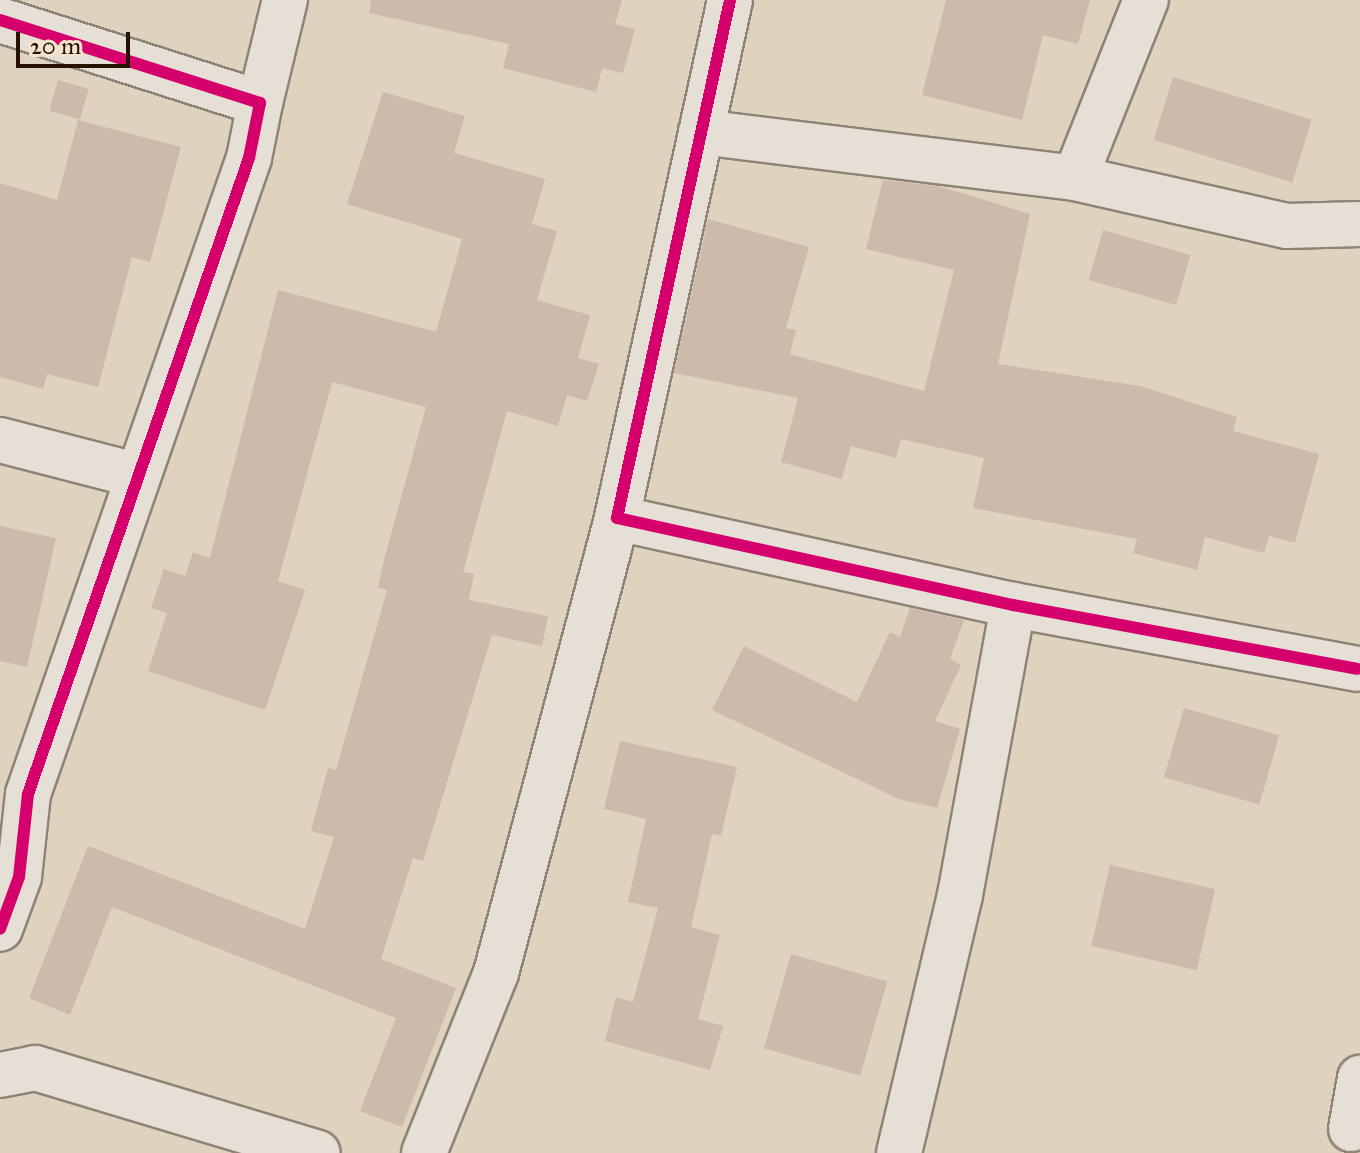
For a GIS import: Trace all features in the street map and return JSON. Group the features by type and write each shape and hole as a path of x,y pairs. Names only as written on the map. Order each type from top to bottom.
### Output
{"street":[{"path":"0,929 19,877 28,794 135,475 249,158 285,0"},
{"path":"424,1153 496,973 617,518 730,0"},
{"path":"1075,178 1146,0"},
{"path":"0,20 260,103"},
{"path":"701,132 1075,178 1287,226 1360,224"},
{"path":"0,440 135,475"},
{"path":"617,518 1013,605 1357,669"},
{"path":"899,1153 960,895 1013,605"},
{"path":"0,1075 35,1068 266,1147 318,1153"},
{"path":"1345,1136 1360,1078"}],"building":[{"path":"371,0 622,0 615,24 635,29 623,73 602,68 596,92 503,68 509,44 369,13"},
{"path":"946,0 1090,0 1078,44 1043,35 1022,120 922,95"},
{"path":"1173,77 1312,119 1292,183 1154,140"},
{"path":"58,80 89,89 80,120 49,111"},
{"path":"383,92 465,116 454,153 545,179 532,224 557,231 537,300 590,315 578,358 599,364 587,401 567,395 558,426 507,411 463,572 474,574 469,600 548,616 542,646 492,635 423,861 413,858 381,959 456,988 402,1127 360,1111 396,1018 112,907 70,1015 29,998 88,846 305,929 334,837 311,831 328,768 336,770 387,590 378,588 426,407 332,382 278,581 305,590 265,710 148,671 167,613 151,608 164,569 185,576 193,552 210,558 278,290 436,332 462,239 347,204"},
{"path":"78,120 181,147 150,262 132,257 98,387 47,374 43,389 0,377 0,183 57,200"},
{"path":"883,180 938,186 1030,214 998,364 1140,386 1237,417 1233,431 1319,454 1295,543 1269,536 1264,553 1205,537 1197,570 1133,553 1137,539 973,508 984,458 901,439 896,458 851,446 842,479 781,462 798,398 674,373 708,219 809,247 786,328 796,330 790,354 924,391 954,270 866,249"},
{"path":"1103,230 1190,255 1176,305 1089,280"},
{"path":"0,526 56,538 27,667 0,661"},
{"path":"910,608 964,620 950,659 961,665 935,721 960,729 937,808 899,799 712,710 744,646 857,702 890,632 900,637"},
{"path":"1184,708 1279,735 1259,804 1164,777"},
{"path":"620,741 737,767 721,836 712,834 691,927 720,935 698,1019 723,1026 710,1070 605,1041 616,997 633,1002 658,908 628,902 646,819 604,809"},
{"path":"1110,865 1215,889 1197,970 1091,946"},
{"path":"791,954 887,982 860,1076 764,1048"}],"cycle path":[{"path":"730,0 617,518 1013,605 1357,669"},
{"path":"0,20 260,103 249,158 28,794 19,877 0,929"}]}
